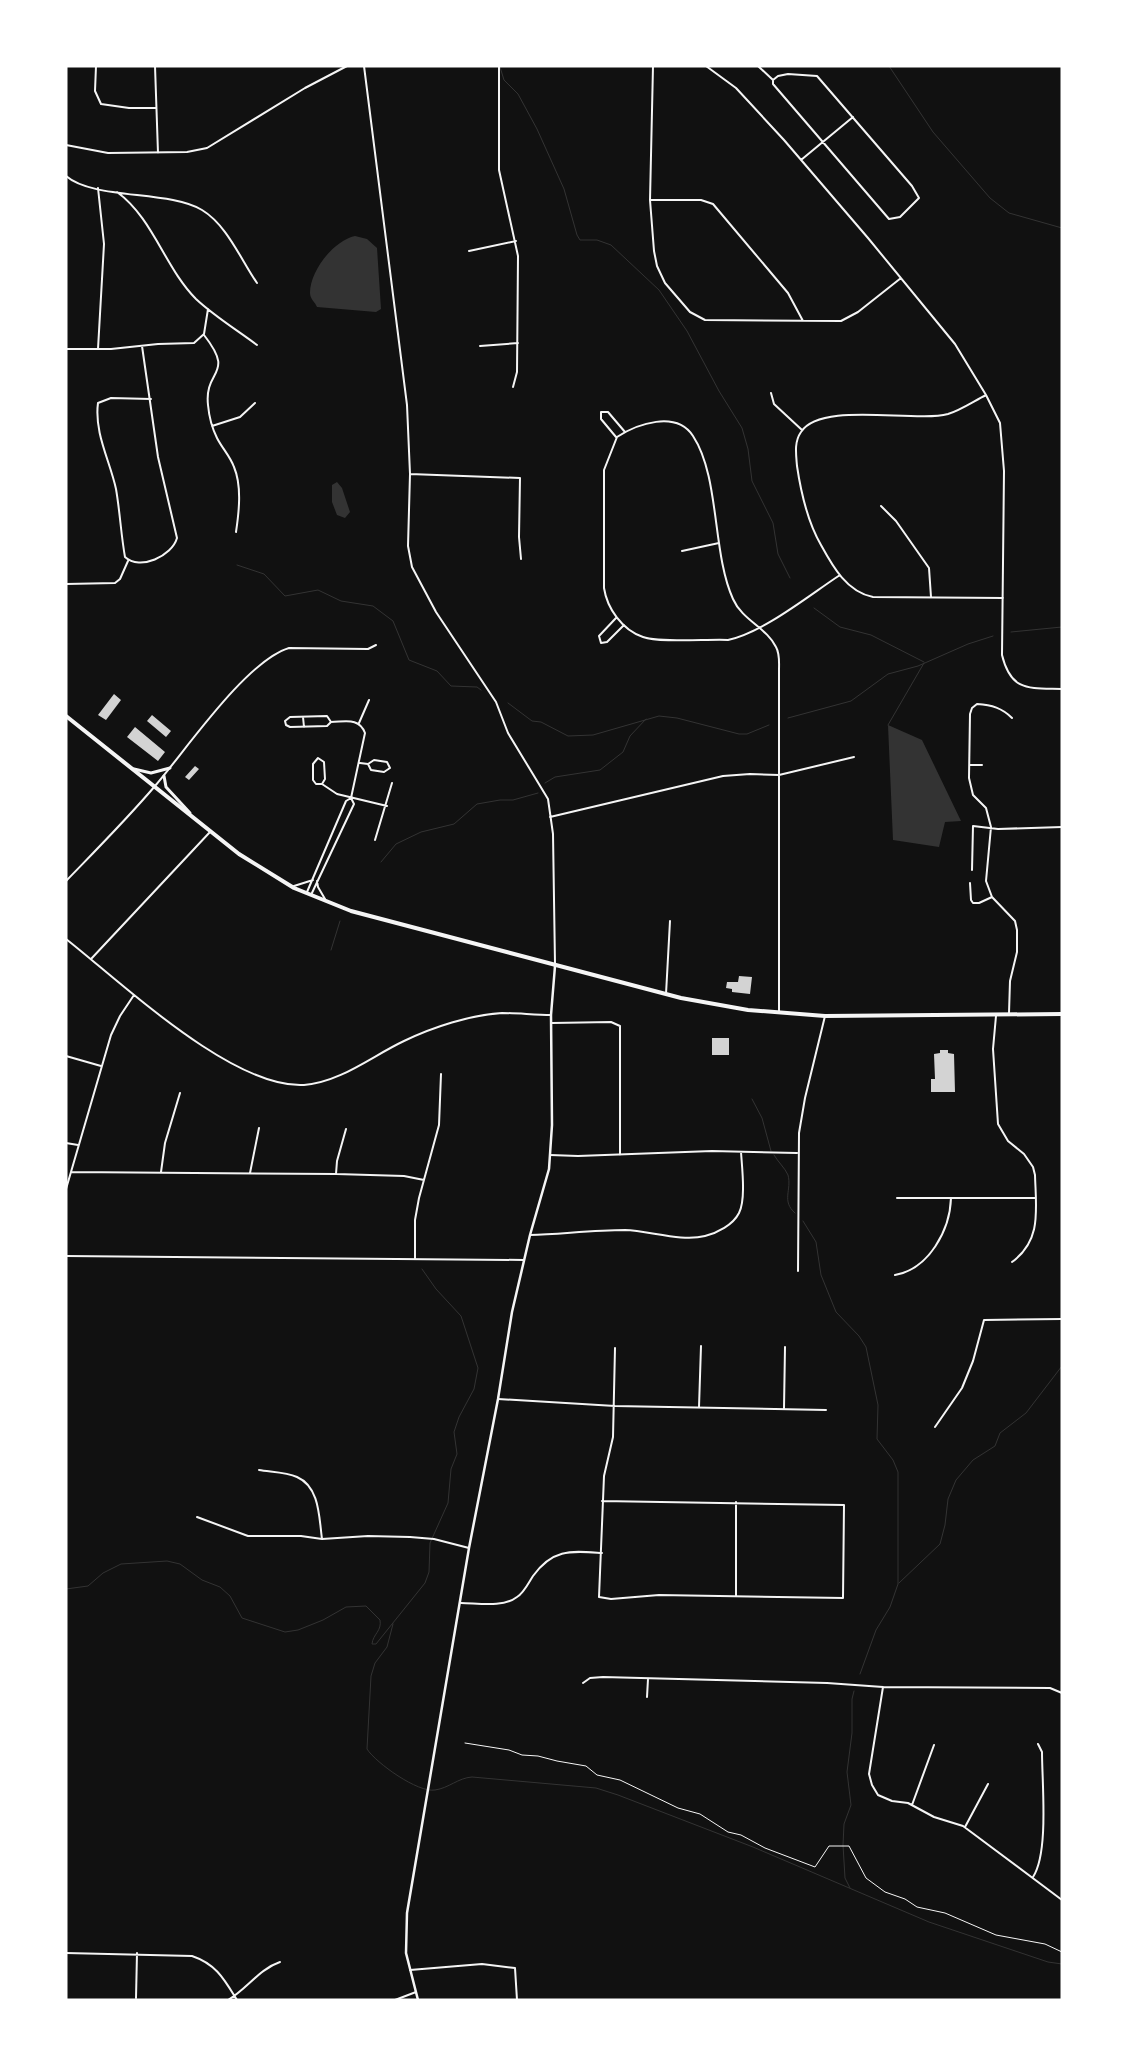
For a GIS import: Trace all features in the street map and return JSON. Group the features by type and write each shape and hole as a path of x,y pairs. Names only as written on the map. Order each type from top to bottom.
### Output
{"highway":[{"path":"66,716 239,854 291,887 328,903 453,939 666,994 726,1007 779,1014 825,1016 1062,1014"}],"main road":[{"path":"131,768 152,773 170,768"},
{"path":"164,776 166,787 197,821"}],"street":[{"path":"96,66 95,91 101,104 129,108 155,108"},
{"path":"154,66 158,152"},
{"path":"66,145 108,153 187,152 207,148 305,88 347,66"},
{"path":"364,66 407,405 410,474 408,546 412,567 436,612 496,702 508,733 548,799 556,920 552,1015 550,1155 543,1192 524,1260 469,1548 407,1913 406,1953 418,2000"},
{"path":"499,66 499,170 518,256 518,372 513,387"},
{"path":"653,66 650,224 657,266 666,283 690,312 705,320 832,322 848,319 900,278"},
{"path":"706,66 736,88 801,160 955,344 986,395 1000,423 1004,471 1002,655 1006,671 1013,681 1022,686 1062,689"},
{"path":"758,66 773,80 773,84 889,219 900,217 919,198 917,193 817,76 788,74 778,76 773,80"},
{"path":"801,160 853,117"},
{"path":"66,176 98,188 176,201 204,210 222,230 257,283"},
{"path":"98,188 104,244 98,349"},
{"path":"116,191 130,201 178,275 196,299 257,345"},
{"path":"650,200 701,200 716,207 788,293 803,322"},
{"path":"469,251 516,241"},
{"path":"208,308 204,335 219,358 219,366 208,395 212,426 236,474 236,532"},
{"path":"66,349 194,343 204,335"},
{"path":"480,346 518,343"},
{"path":"142,346 151,399 158,457 177,538 173,549 162,558 139,562 129,561 125,557 116,490 99,432 97,410 98,403 108,398 151,399"},
{"path":"771,392 774,404 802,430"},
{"path":"986,395 948,414 835,416 821,418 802,430 796,444 796,452 802,497 816,536 840,575 854,590 867,596 1003,598"},
{"path":"212,426 240,417 255,403"},
{"path":"617,438 601,419 601,412 608,412 625,432"},
{"path":"779,1014 779,658 777,648 759,628 741,611 733,601 719,543 703,458 692,435 686,429 668,422 646,422 617,438 604,470 604,588 606,598 617,618 643,638 728,640 746,636 759,628 840,575"},
{"path":"410,474 514,476 520,478 519,537 521,560"},
{"path":"881,506 896,520 929,568 931,597"},
{"path":"682,551 719,543"},
{"path":"66,584 115,584 120,579 129,561"},
{"path":"617,618 599,636 600,642 606,642 624,625"},
{"path":"66,881 164,776 241,682 277,651 289,648 368,649 376,645"},
{"path":"359,723 369,700"},
{"path":"1010,1014 1010,981 1017,952 1018,930 1014,921 992,897 986,876 991,827 986,808 971,791 970,765 972,708 977,704 994,706 1004,710 1012,718"},
{"path":"331,722 327,716 288,718 285,723 289,727 304,727 327,726 331,722 359,723"},
{"path":"303,717 304,727"},
{"path":"308,895 354,804 352,798 366,735 359,723"},
{"path":"550,817 723,776 750,774 779,776 854,757"},
{"path":"322,784 325,780 324,762 318,758 313,762 313,780 316,784 322,784 331,792 387,806"},
{"path":"360,763 368,764 374,760 387,762 390,768 384,772 371,769 368,764"},
{"path":"970,765 982,765"},
{"path":"375,840 387,806 392,784"},
{"path":"308,895 346,801 352,798"},
{"path":"972,870 973,826 998,829 1062,827"},
{"path":"91,959 210,832"},
{"path":"315,874 319,876"},
{"path":"291,887 313,880"},
{"path":"317,880 320,891 328,903"},
{"path":"970,883 971,900 974,903 979,903 992,897"},
{"path":"666,994 670,921"},
{"path":"66,939 134,995 199,1044 248,1073 275,1082 295,1084 316,1083 343,1073 421,1033 466,1020 502,1014 552,1015"},
{"path":"66,1189 101,1066 117,1022 134,995"},
{"path":"996,1014 994,1049 998,1124 1008,1141 1024,1154 1033,1167 1036,1198 1034,1238 1023,1254 1012,1262"},
{"path":"798,1271 797,1153 805,1098 825,1016"},
{"path":"552,1023 611,1022 620,1026 620,1155"},
{"path":"66,1056 101,1066"},
{"path":"415,1260 415,1220 439,1125 441,1074"},
{"path":"161,1172 165,1143 180,1093"},
{"path":"250,1173 259,1128"},
{"path":"336,1174 337,1161 346,1129"},
{"path":"66,1143 78,1146"},
{"path":"530,1235 625,1230 686,1238 704,1237 716,1233 729,1225 739,1213 742,1198 741,1152"},
{"path":"550,1155 797,1153"},
{"path":"71,1172 336,1174 404,1176 424,1180"},
{"path":"897,1198 1036,1198"},
{"path":"895,1274 917,1266 930,1254 947,1223 951,1198"},
{"path":"66,1256 524,1260"},
{"path":"934,1427 962,1388 973,1360 984,1320 1062,1319"},
{"path":"699,1407 701,1346"},
{"path":"784,1408 785,1347"},
{"path":"602,1501 844,1505 843,1598 659,1595 611,1599 599,1597 602,1553 602,1501 604,1476 613,1437 615,1406 615,1348"},
{"path":"498,1399 615,1406 826,1410"},
{"path":"259,1470 297,1477 309,1486 317,1502 322,1539"},
{"path":"736,1502 736,1596"},
{"path":"197,1516 246,1536 301,1536 322,1539 368,1536 410,1537 434,1539 469,1548"},
{"path":"460,1603 501,1604 518,1597 536,1572 552,1558 568,1551 602,1553"},
{"path":"584,1683 590,1678 883,1686 1050,1688 1062,1694"},
{"path":"647,1697 648,1679"},
{"path":"883,1686 869,1774 872,1785 878,1795 912,1805 934,1817 965,1828 1062,1900"},
{"path":"1033,1877 1041,1857 1042,1837 1042,1752 1038,1744"},
{"path":"912,1805 934,1745"},
{"path":"965,1828 988,1784"},
{"path":"66,1953 137,1953 192,1956 207,1961 217,1970 236,2000"},
{"path":"136,1998 137,1953"},
{"path":"228,2000 269,1966 280,1962"},
{"path":"410,1970 482,1964 516,1968 517,2000"},
{"path":"395,2000 416,1992"}],"path":[{"path":"465,1744 509,1750 522,1755 538,1756 557,1762 586,1766 597,1775 620,1780 678,1808 700,1814 728,1832 741,1835 765,1848 815,1867 829,1846 849,1846 866,1878 885,1892 905,1898 917,1907 945,1913 996,1934 1045,1944 1062,1952"}],"shaded area":[{"path":"355,236 367,239 377,248 381,309 376,312 317,307 310,293 311,284 318,267 331,250"},
{"path":"337,482 342,488 350,512 345,518 337,515 332,502 332,485"},
{"path":"888,725 922,740 961,821 945,822 939,847 893,840"}],"building":[{"path":"114,694 121,700 106,720 98,715"},
{"path":"152,715 171,731 166,737 147,721"},
{"path":"135,727 165,752 158,761 127,737"},
{"path":"195,766 199,769 189,780 185,777"},
{"path":"739,976 752,977 750,994 732,992 732,989 726,988 727,982 738,982"},
{"path":"712,1038 729,1038 729,1055 712,1055"},
{"path":"940,1050 948,1050 948,1053 954,1054 955,1092 931,1092 931,1079 935,1079 934,1054 940,1053"}],"waterway":[{"path":"889,66 933,132 990,198 1009,213 1062,228"},
{"path":"500,67 504,80 518,94 537,129 564,189 580,240 597,240 611,245 659,290 687,331 719,391 742,428 748,449 752,481 773,523 778,554 790,578"},
{"path":"237,565 264,574 285,596 318,590 341,601 373,606 393,621 409,660 437,671 451,686 477,687 481,690"},
{"path":"814,608 840,627 871,635 924,662"},
{"path":"1011,632 1062,627"},
{"path":"788,718 851,701 888,674 918,666 968,644 993,636"},
{"path":"888,725 924,663"},
{"path":"508,703 532,721 541,722 568,736 593,735 659,716 677,718 739,734 747,734 769,725"},
{"path":"545,783 555,777 600,770 623,752 630,736 646,719"},
{"path":"381,862 396,844 421,832 454,824 477,804 513,800 538,793"},
{"path":"331,950 340,921"},
{"path":"752,1099 762,1118 771,1151"},
{"path":"774,1155 788,1175 788,1200 791,1209 795,1213"},
{"path":"803,1221 816,1242 821,1275 836,1312 859,1336 866,1347 878,1405 877,1439 893,1460 898,1472 898,1584 890,1607 876,1630 860,1674"},
{"path":"66,1589 88,1586 103,1573 121,1564 167,1561 180,1564 202,1580 220,1587 230,1596 242,1618 285,1632 298,1630 323,1620 346,1607 366,1606 380,1620 380,1627 372,1644 376,1644 425,1583 429,1572 430,1543 448,1503 451,1469 457,1454 454,1432 459,1417 474,1389 478,1368 461,1316 436,1289 422,1269"},
{"path":"899,1583 940,1544 945,1525 948,1499 956,1480 973,1460 995,1446 1000,1433 1026,1413 1062,1366"},
{"path":"393,1624 387,1647 375,1663 371,1676 367,1749 379,1762 408,1782 428,1790 435,1790 472,1777 596,1788 753,1847 929,1922 1048,1962 1062,1964"},
{"path":"850,1888 845,1878 843,1845 844,1824 851,1805 847,1772 852,1733 852,1699 854,1691"}]}
